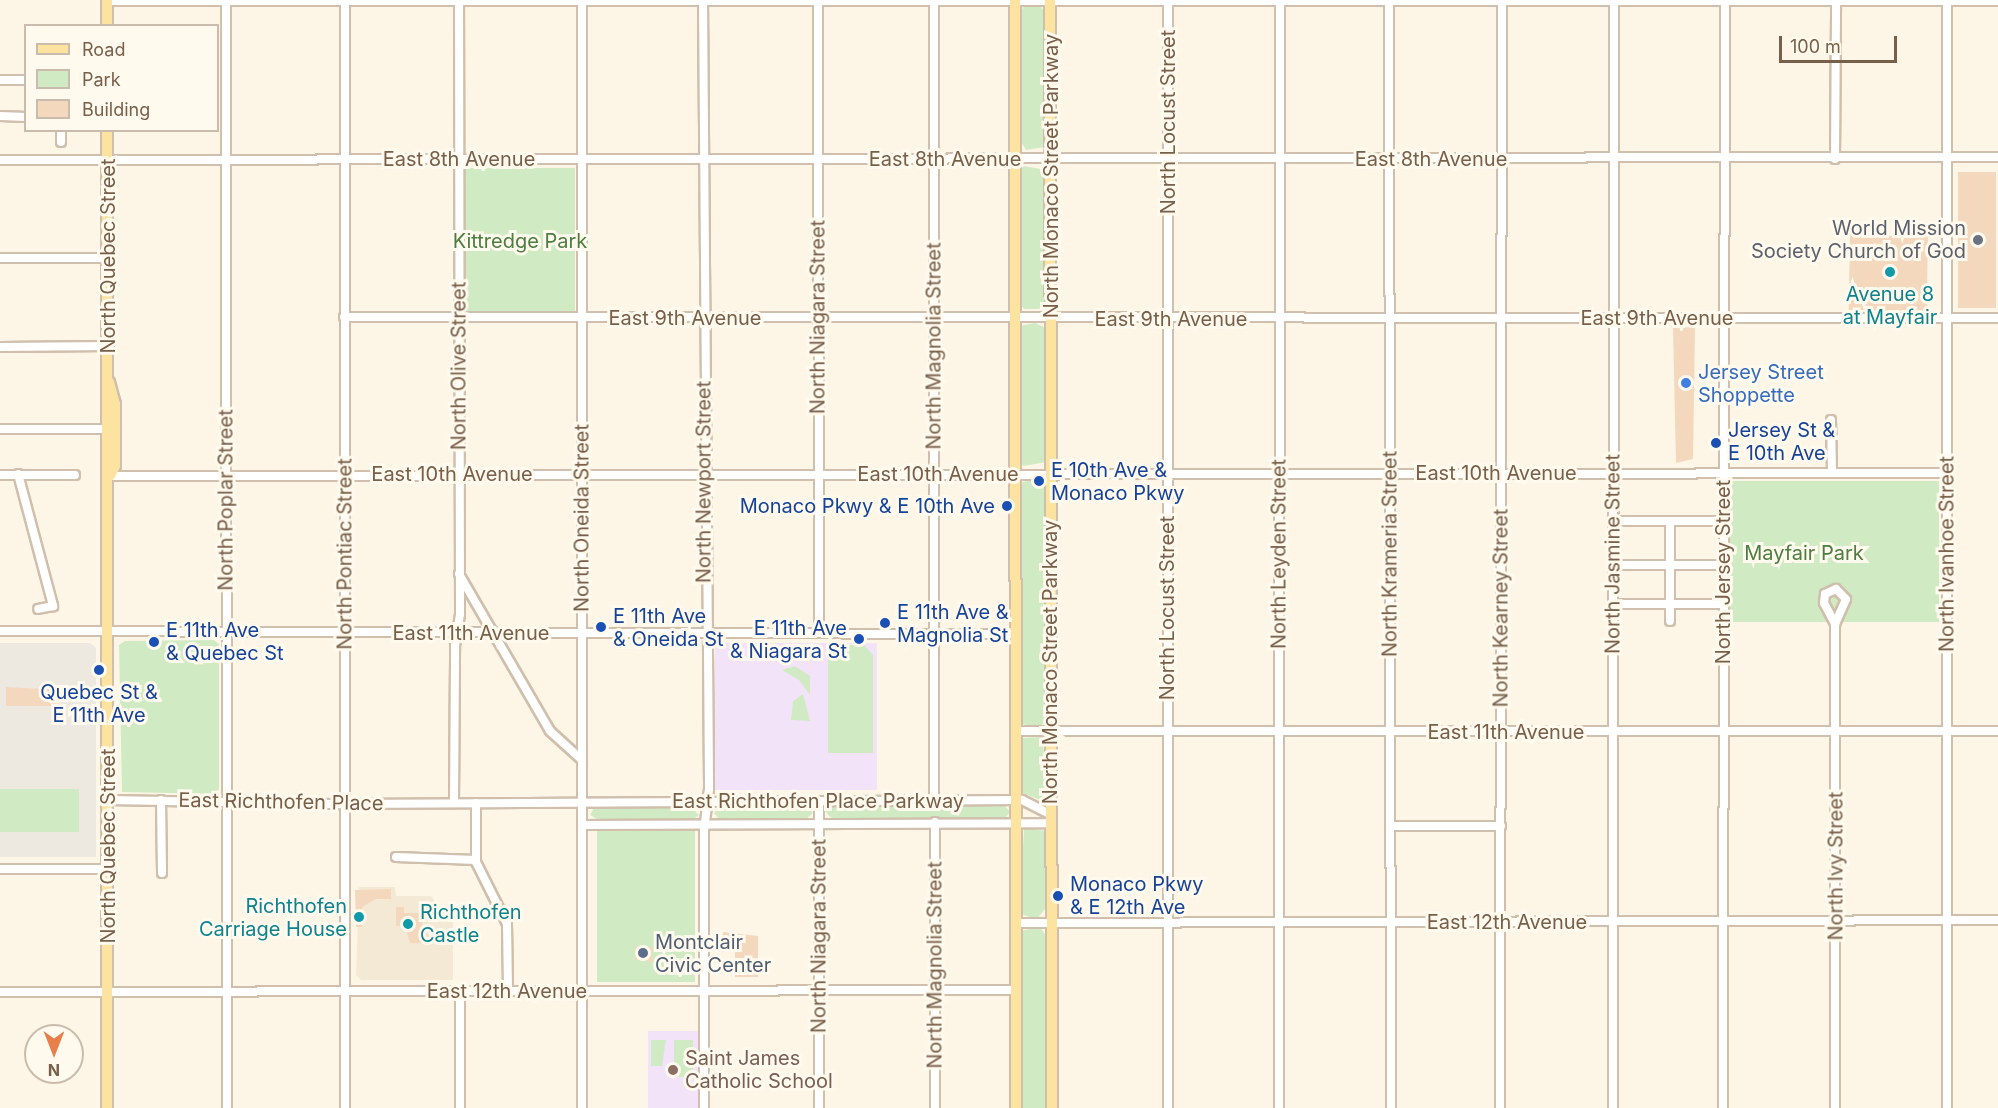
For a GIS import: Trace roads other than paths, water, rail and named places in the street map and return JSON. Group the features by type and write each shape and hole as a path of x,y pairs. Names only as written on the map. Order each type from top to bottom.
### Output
{"main road":[{"path":"107,1 107,24"},
{"name":"North Monaco Street Parkway","path":"1015,1 1016,1108"},
{"name":"North Monaco Street Parkway","path":"1050,1 1052,1108"},
{"name":"North Quebec Street","path":"108,132 109,381 104,429 105,465 110,476"},
{"name":"North Quebec Street","path":"107,1108 108,632 110,476 114,466 115,404 109,381"}],"street":[{"name":"North Krameria Street","path":"1389,0 1391,1108"},
{"name":"North Jasmine Street","path":"1613,1108 1614,318 1612,159 1614,0"},
{"path":"107,1 1998,2"},
{"name":"North Poplar Street","path":"226,1 226,1108"},
{"name":"North Pontiac Street","path":"345,1 345,1108"},
{"name":"North Olive Street","path":"454,803 459,574 459,1"},
{"name":"North Oneida Street","path":"582,1 582,1108"},
{"name":"North Newport Street","path":"703,1 704,474 709,801 704,825 704,1108"},
{"name":"North Niagara Street","path":"818,1 819,633"},
{"name":"North Magnolia Street","path":"934,1 934,801"},
{"name":"North Locust Street","path":"1168,1 1168,1108"},
{"name":"North Leyden Street","path":"1279,1108 1278,159 1280,1"},
{"name":"North Kearney Street","path":"1500,1108 1502,1"},
{"name":"North Jersey Street","path":"1723,1108 1725,1"},
{"name":"North Ivanhoe Street","path":"1947,1 1947,1108"},
{"path":"1835,159 1836,2"},
{"path":"0,80 24,80"},
{"path":"0,116 24,117"},
{"path":"61,132 61,142"},
{"name":"East 8th Avenue","path":"0,160 1998,157"},
{"path":"0,258 108,258"},
{"name":"East 9th Avenue","path":"344,317 1998,318"},
{"path":"0,347 109,346"},
{"path":"1831,420 1832,473"},
{"path":"0,429 104,429"},
{"name":"East 10th Avenue","path":"110,476 226,474 1947,473"},
{"path":"18,474 53,606 38,609"},
{"path":"0,475 75,475"},
{"path":"1613,521 1724,521"},
{"path":"1670,521 1670,621"},
{"path":"1613,565 1723,565"},
{"path":"459,574 555,739 582,760"},
{"path":"1613,604 1723,604"},
{"name":"North Ivy Street","path":"1835,624 1835,1108"},
{"name":"East 11th Avenue","path":"0,631 1015,634"},
{"name":"East 11th Avenue","path":"1015,731 1278,733 1998,731"},
{"name":"East Richthofen Place","path":"108,800 227,800 346,804 476,803"},
{"path":"161,800 162,873"},
{"name":"East Richthofen Place Parkway","path":"582,803 1015,800 1034,803 1050,818"},
{"name":"North Niagara Street","path":"819,801 819,1108"},
{"path":"508,991 506,918 476,860 476,803 582,803"},
{"name":"East Richthofen Place Parkway","path":"582,825 1015,822 1050,818"},
{"name":"North Magnolia Street","path":"934,822 935,1108"},
{"path":"1390,826 1501,826"},
{"path":"396,856 476,860"},
{"path":"0,869 108,868"},
{"name":"East 12th Avenue","path":"1015,923 1998,920"},
{"name":"East 12th Avenue","path":"0,992 1015,990"},
{"path":"460,991 460,1108"}],"place":[{"name":"World Mission Society Church of God","path":"1978,240"},
{"name":"Avenue 8 at Mayfair","path":"1890,272"},
{"name":"Jersey Street Shoppette","path":"1686,383"},
{"name":"Jersey St & E 10th Ave","path":"1716,443"},
{"name":"E 10th Ave & Monaco Pkwy","path":"1039,481"},
{"name":"Monaco Pkwy & E 10th Ave","path":"1007,506"},
{"name":"E 11th Ave & Magnolia St","path":"885,623"},
{"name":"E 11th Ave & Oneida St","path":"601,627"},
{"name":"E 11th Ave & Niagara St","path":"859,639"},
{"name":"E 11th Ave & Quebec St","path":"154,642"},
{"name":"Quebec St & E 11th Ave","path":"99,670"},
{"name":"Monaco Pkwy & E 12th Ave","path":"1058,896"},
{"name":"Richthofen Carriage House","path":"359,917"},
{"name":"Richthofen Castle","path":"408,924"},
{"name":"Montclair Civic Center","path":"643,953"},
{"name":"Saint James Catholic School","path":"673,1070"}],"park label":[{"name":"Kittredge Park","path":"520,241"},
{"name":"Mayfair Park","path":"1804,553"}]}
